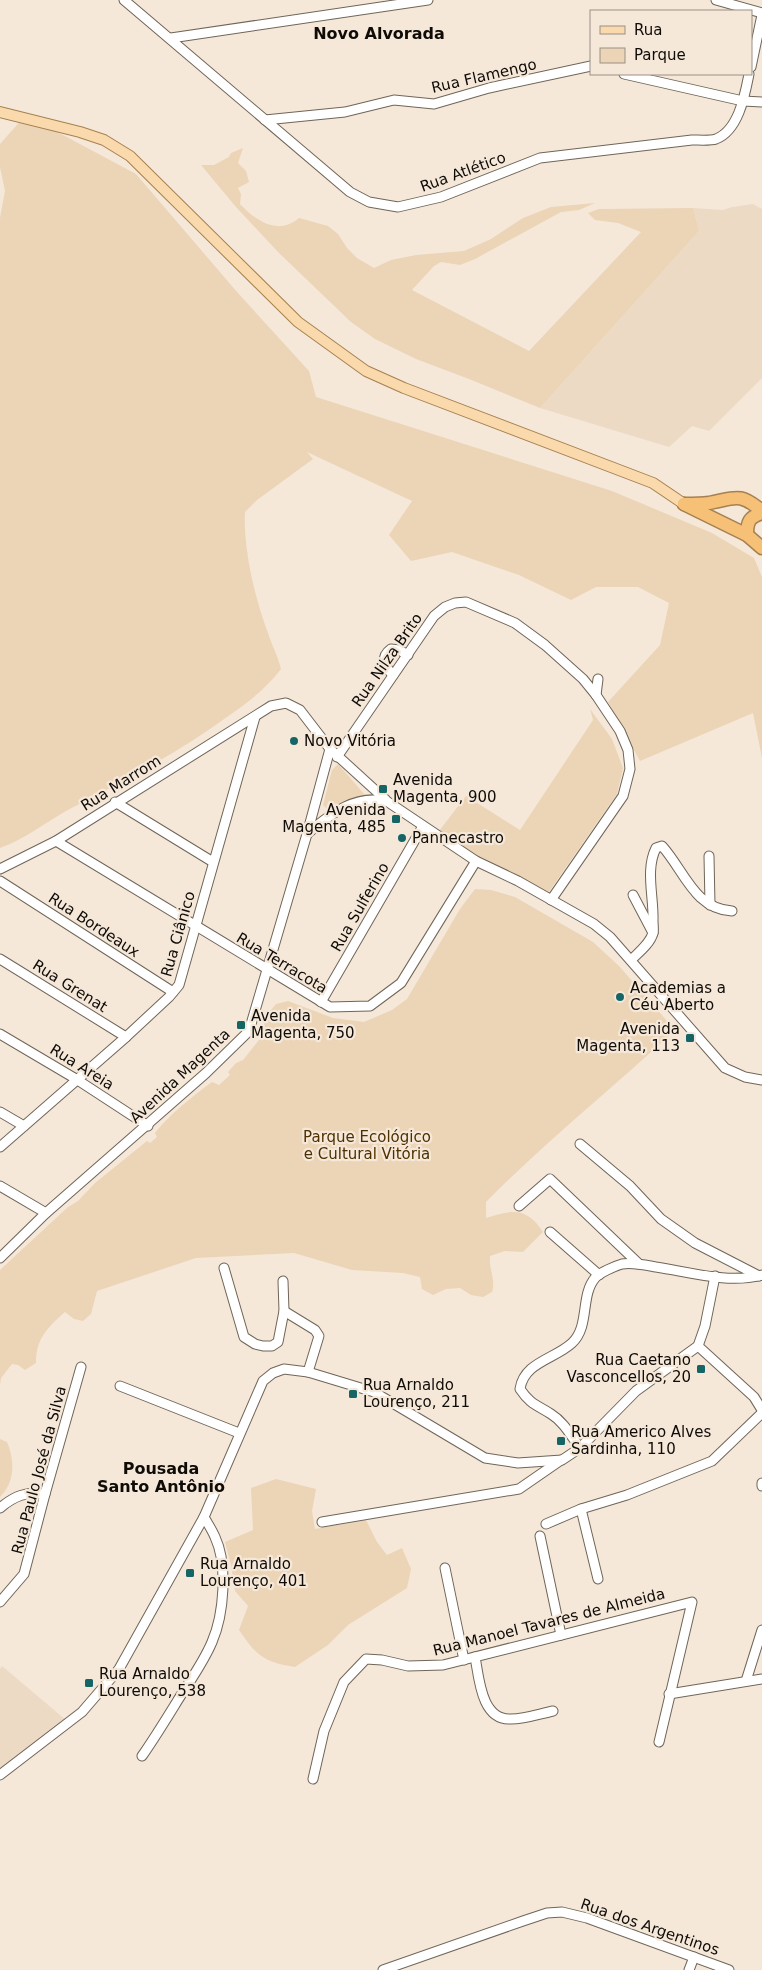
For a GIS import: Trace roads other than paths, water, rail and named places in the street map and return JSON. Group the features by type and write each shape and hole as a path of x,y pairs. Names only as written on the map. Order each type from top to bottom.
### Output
{"highway":[{"path":"684,504 708,503 729,498 740,498 750,501 762,512 753,516 747,523 747,535"},
{"path":"684,504 747,535 762,548"}],"main road":[{"path":"0,112 104,140 130,156 298,322 366,371 404,388 653,484 684,504"}],"street":[{"name":"Rua Atlético","path":"124,0 350,192 369,202 398,207 441,197 540,158 692,140 716,139 732,126 743,100 749,75"},
{"path":"171,38 428,0"},
{"path":"716,0 749,10"},
{"path":"752,62 762,14"},
{"name":"Rua Flamengo","path":"265,120 345,112 394,100 434,104 489,88 590,66"},
{"path":"629,75 743,100 762,102"},
{"name":"Rua Nilza Brito","path":"337,757 434,616 445,607 466,602 515,623 545,645 583,679 620,731 628,750 630,769 623,796 551,900"},
{"path":"393,675 387,669 383,659 385,654 391,649 400,650 408,655"},
{"path":"596,695 598,680"},
{"name":"Rua Marrom","path":"0,869 56,841 271,706 286,703 300,710 337,757 388,802"},
{"name":"Rua Ciânico","path":"0,1147 126,1037 179,985 255,716"},
{"name":"Avenida Magenta","path":"0,1258 46,1213 148,1126 249,1031 330,749"},
{"path":"307,834 330,814 351,805 374,798 388,802 476,861 518,881 594,924 610,937 631,960 673,1011 725,1068 745,1077 762,1080"},
{"path":"116,802 213,862"},
{"path":"314,808 320,817 325,818"},
{"name":"Rua Sulferino","path":"321,1002 422,826"},
{"name":"Rua Terracota","path":"56,841 330,1007 370,1006 401,983 476,861"},
{"path":"631,960 647,944 653,933 654,910 650,875 651,858 656,848 662,846 684,879 710,905 720,910 732,911"},
{"path":"709,856 710,905"},
{"name":"Rua Bordeaux","path":"0,881 174,992"},
{"path":"633,895 653,933"},
{"name":"Rua Grenat","path":"0,959 126,1037"},
{"name":"Rua Areia","path":"0,1034 76,1079 148,1126"},
{"path":"0,1112 24,1126"},
{"path":"580,1144 630,1186 662,1219 696,1243 761,1275"},
{"path":"519,1206 550,1179 639,1264"},
{"path":"0,1186 46,1213"},
{"path":"550,1232 599,1275"},
{"path":"580,1448 563,1424 551,1414 538,1408 527,1399 520,1389 528,1372 538,1363 574,1342 582,1327 588,1294 594,1279 622,1264 639,1264 738,1279 761,1275"},
{"path":"224,1268 244,1337 254,1344 263,1346 272,1346 278,1342 284,1311 283,1281"},
{"path":"322,1522 519,1488 580,1448 636,1391 698,1346 705,1326 715,1276"},
{"path":"284,1311 315,1330 319,1336 308,1372"},
{"path":"546,1524 581,1509 627,1495 712,1461 762,1411 754,1397 698,1346"},
{"name":"Rua Paulo José da Silva","path":"0,1602 24,1574 82,1367"},
{"path":"0,1775 82,1712 119,1669 204,1517 263,1381 273,1373 284,1369 308,1372 374,1392 485,1458 518,1463 562,1460"},
{"path":"120,1386 239,1433"},
{"path":"0,1508 31,1491 45,1494"},
{"path":"581,1509 598,1580"},
{"path":"142,1756 162,1727 213,1641 220,1612 223,1586 221,1559 216,1538 204,1517"},
{"path":"540,1536 561,1635"},
{"path":"445,1568 464,1660"},
{"name":"Rua Manoel Tavares de Almeida","path":"313,1778 324,1731 344,1682 366,1659 382,1660 408,1666 443,1665 692,1602 669,1694"},
{"path":"746,1681 762,1630"},
{"path":"475,1657 483,1696 487,1706 497,1716 509,1720 553,1711"},
{"path":"659,1742 669,1694 762,1678"},
{"name":"Rua dos Argentinos","path":"388,1969 547,1913 562,1912 587,1918 729,1970"},
{"path":"689,1970 694,1956"}],"place":[{"name":"Novo Vitória","path":"294,741"},
{"name":"Avenida Magenta, 900","path":"383,789"},
{"name":"Avenida Magenta, 485","path":"396,819"},
{"name":"Pannecastro","path":"402,838"},
{"name":"Academias a Céu Aberto","path":"620,997"},
{"name":"Avenida Magenta, 750","path":"241,1025"},
{"name":"Avenida Magenta, 113","path":"690,1038"},
{"name":"Rua Caetano Vasconcellos, 20","path":"701,1369"},
{"name":"Rua Arnaldo Lourenço, 211","path":"353,1394"},
{"name":"Rua Americo Alves Sardinha, 110","path":"561,1441"},
{"name":"Rua Arnaldo Lourenço, 401","path":"190,1573"},
{"name":"Rua Arnaldo Lourenço, 538","path":"89,1683"}],"district":[{"name":"Novo Alvorada","path":"379,33"},
{"name":"Pousada Santo Antônio","path":"161,1477"}],"park label":[{"name":"Parque Ecológico e Cultural Vitória","path":"367,1146"}]}
